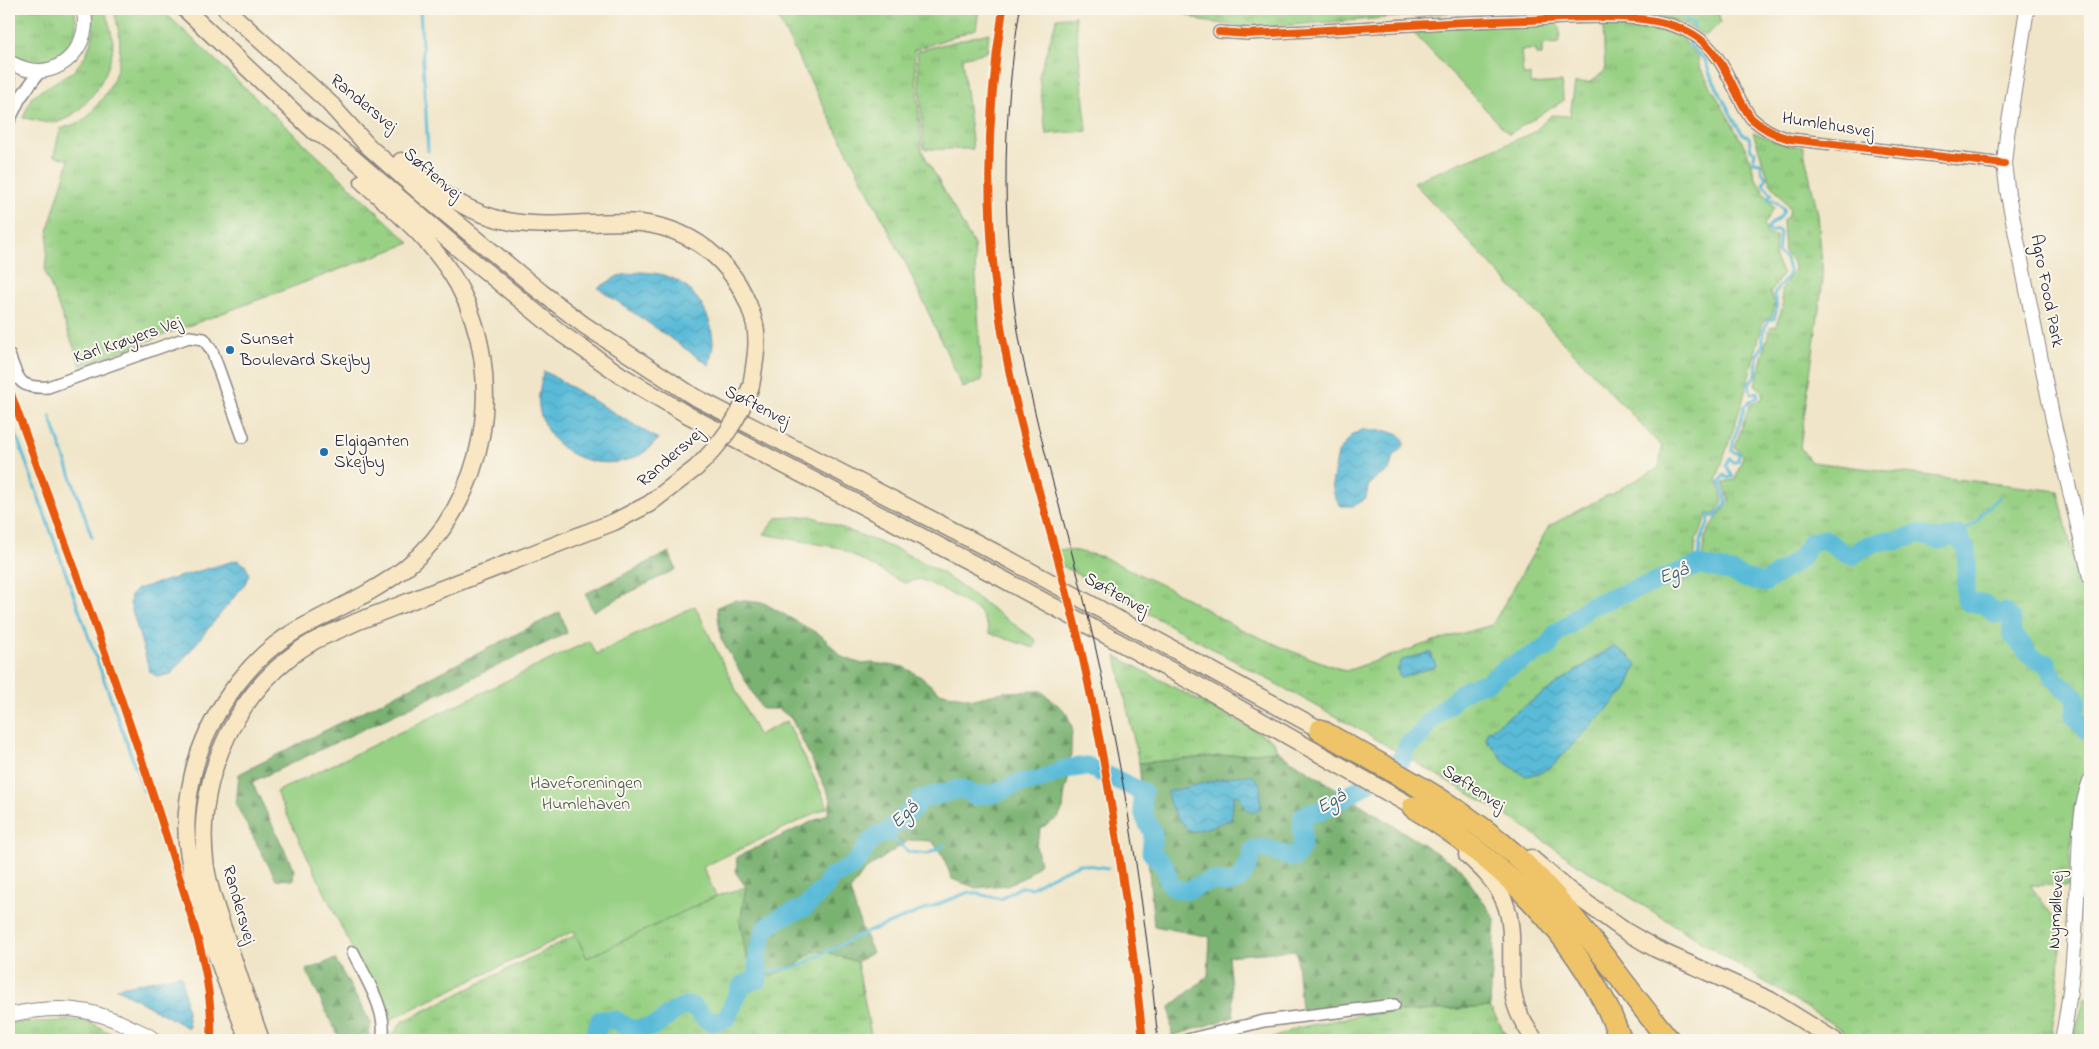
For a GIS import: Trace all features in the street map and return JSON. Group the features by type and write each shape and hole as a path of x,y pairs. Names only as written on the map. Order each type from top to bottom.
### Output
{"highway":[{"path":"1320,730 1346,745 1422,798 1489,834 1537,876 1581,927 1669,1040"},
{"path":"1422,798 1466,842 1528,895 1566,941 1604,1002 1621,1040"}],"main road":[{"name":"Randersvej","path":"185,9 307,124 346,166 411,225 429,244 458,284 474,320 484,362 485,410 476,462 459,502 433,539 407,566 380,587 294,632 256,662 229,694 208,730 193,774 187,817 188,855 197,892 248,1040"},
{"name":"Randersvej","path":"226,9 328,102 375,138 424,180 456,202 493,218 533,224 641,223 672,229 700,244 727,266 744,294 755,327 756,357 752,386 741,412 728,432 696,468 649,504 614,522 356,622 314,642 291,657 250,698 231,729 218,756 209,789 204,818 204,859 210,890 261,1040"},
{"name":"Søftenvej","path":"328,102 368,146 422,194 541,292 584,325 693,396 1010,560 1320,730"},
{"name":"Søftenvej","path":"307,124 353,158 562,334 622,376 686,414 1001,578 1328,759 1495,826 1571,892 1625,931 1656,948 1755,992 1834,1040"},
{"name":"Søftenvej","path":"1422,798 1499,891 1509,920 1513,992 1521,1020 1535,1040"}],"street":[{"path":"9,62 22,69 40,71 58,65 72,56 80,44 85,28 83,9"},
{"name":"Agro Food Park","path":"2027,9 2004,164 2008,195 2052,420 2090,577"},
{"name":"Humlehusvej","path":"1219,32 1257,34 1447,22 1600,18 1627,18 1663,23 1694,35 1711,49 1751,118 1761,127 1775,135 1790,139 2004,164"},
{"path":"9,121 20,98 40,71"},
{"path":"9,80 11,100 9,115"},
{"name":"Karl Krøyers Vej","path":"9,355 16,374 23,385 32,388 48,387 189,337 204,339 212,351 243,437"},
{"name":"Nymøllevej","path":"2062,1040 2069,1004 2081,824 2090,782"},
{"path":"353,952 382,1015 384,1030 382,1040"},
{"path":"1187,1040 1264,1021 1394,1005"},
{"path":"9,1015 38,1009 76,1009 112,1018 154,1040"}],"green space":[{"path":"9,9 74,9 76,26 71,42 65,50 48,60 38,62 18,58 9,53"},
{"path":"93,9 104,9 113,43 109,66 97,89 80,109 61,121 47,123 23,118 32,96 74,71 86,55 93,36"},
{"path":"113,9 161,9 410,243 81,366 45,271 49,226 69,160 54,156 60,129 85,119 98,104 112,82 119,58 120,46 117,21"},
{"path":"773,9 979,9 976,29 914,50 922,151 974,245 982,380 963,388 907,266"},
{"path":"1172,9 1501,9 1254,28 1202,21"},
{"path":"1595,9 1717,9 1721,23 1705,36 1683,23 1638,12 1596,12"},
{"path":"1075,16 1087,131 1046,134 1039,76 1057,18"},
{"path":"1557,22 1560,30 1559,43 1542,45 1542,55 1537,55 1536,50 1521,50 1523,75 1530,75 1530,84 1562,82 1563,101 1509,134 1411,30"},
{"path":"1603,23 1643,27 1683,37 1687,46 1698,56 1699,65 1747,151 1755,177 1774,208 1764,225 1768,235 1776,236 1775,259 1783,273 1770,293 1775,303 1772,316 1763,322 1743,400 1717,478 1723,501 1715,514 1708,514 1706,517 1696,539 1694,563 1589,603 1571,617 1564,626 1554,630 1547,643 1484,680 1462,687 1416,730 1423,735 1466,693 1485,685 1507,671 1550,650 1559,636 1574,627 1584,614 1653,584 1700,570 1705,538 1713,523 1730,502 1723,482 1735,480 1743,456 1735,447 1749,406 1763,398 1761,389 1755,385 1770,327 1776,326 1783,306 1781,291 1794,269 1793,262 1785,253 1783,220 1789,215 1790,208 1770,182 1753,132 1785,145 1803,147 1818,214 1823,279 1800,447 1811,462 2058,491 2090,629 2090,769 2083,780 2075,809 2069,886 2030,885 2061,927 2059,973 2051,1040 1858,1040 1577,864 1514,820 1362,731 1053,561 1050,549 1077,551 1103,557 1176,592 1236,627 1291,651 1346,671 1434,641 1492,625 1549,526 1659,468 1662,447 1413,182 1533,133 1551,115 1570,116 1575,83 1591,82 1605,71"},
{"path":"989,33 987,52 962,58 973,149 924,149 917,51"},
{"path":"811,516 901,551 942,573 1036,640 1034,648 989,633 987,624 979,611 946,591 920,579 904,583 840,548 764,534 776,518"},
{"path":"669,552 676,569 593,611 585,594"},
{"path":"735,600 764,603 822,636 842,657 862,664 872,663 904,667 921,677 939,692 974,699 1003,692 1041,691 1066,712 1072,727 1070,773 1063,809 1058,818 1041,828 1036,845 1040,863 1027,876 1007,885 976,888 952,879 943,856 932,841 909,840 865,870 850,891 861,927 873,952 857,962 827,952 813,951 797,964 772,976 758,973 746,957 740,922 746,887 736,873 737,857 828,814 831,799 791,718 779,709 762,709 721,639 717,607"},
{"name":"Haveforeningen Humlehaven","path":"695,606 758,735 787,721 828,807 703,867 716,896 587,958 574,931 387,1021 276,792 589,641 596,654"},
{"path":"560,612 567,633 252,782 294,870 293,880 276,879 236,805 239,774"},
{"path":"1116,656 1274,741 1277,751 1139,763"},
{"path":"1277,751 1460,868 1495,919 1490,1007 1366,1014 1301,1009 1296,950 1228,956 1234,1017 1172,1036 1170,1007 1208,976 1210,937 1154,926 1139,763"},
{"path":"746,887 740,922 797,964 812,951 827,952 857,962 872,1040 388,1040 402,1022 576,935 587,958 716,896"},
{"path":"335,959 371,1023 369,1038 366,1040 340,1040 306,970"},
{"path":"2085,997 2090,1002 2090,1040 2073,1040"},
{"path":"1490,1007 1509,1040 1269,1040 1297,1028 1366,1014"},
{"path":"86,1020 110,1033 89,1036 79,1040 9,1040 9,1023"}],"water":[{"path":"641,272 661,274 674,279 684,285 699,301 705,311 712,332 713,346 709,365 598,288 618,276"},
{"path":"544,371 659,439 641,455 609,463 594,462 580,458 567,451 556,442 547,430 541,416 539,399"},
{"path":"1365,429 1388,431 1400,435 1404,440 1404,445 1394,456 1389,471 1374,479 1368,487 1366,498 1354,506 1341,506 1335,498 1332,484 1338,453 1353,434"},
{"path":"237,560 246,566 249,575 244,585 171,674 158,677 150,672 130,603 131,595 137,589"},
{"path":"1614,646 1637,664 1626,690 1552,766 1540,773 1525,776 1506,763 1486,739 1487,732"},
{"path":"1431,653 1436,666 1401,678 1397,670 1402,660"},
{"path":"1252,775 1260,784 1261,808 1253,813 1246,809 1239,796 1234,794 1231,819 1191,832 1178,819 1170,804 1167,792 1234,776"},
{"path":"179,975 182,977 188,1028 116,988"}],"waterway":[{"path":"420,9 428,151"},
{"path":"1688,9 1686,21 1694,23 1693,27"},
{"path":"1689,38 1689,44 1705,60 1710,74 1736,124 1743,134 1749,137 1751,150 1755,152 1753,162 1761,163 1762,172 1766,177 1763,184 1772,194 1769,200 1773,200 1784,209 1781,216 1767,228 1770,232 1777,230 1780,232 1778,253 1786,258 1789,270 1789,274 1775,292 1777,304 1774,319 1769,319 1763,332 1763,346 1757,355 1756,374 1749,384 1751,394 1757,392 1758,397 1744,406 1742,418 1732,445 1732,451 1739,454 1738,461 1733,463 1730,458 1726,465 1733,477 1728,478 1724,475 1720,482 1727,502 1715,517 1709,516 1708,524 1700,542 1699,565"},
{"path":"9,415 144,791"},
{"path":"50,416 92,537"},
{"path":"1958,535 1978,521 1982,513 2000,497"},
{"name":"Egå","path":"593,1040 600,1020 615,1020 632,1030 654,1026 677,1009 686,1006 691,1006 705,1019 710,1021 726,1019 742,985 758,979 757,954 766,928 781,917 804,908 826,886 830,877 852,865 859,859 871,840 880,834 886,833 915,807 921,799 959,789 966,790 974,796 996,793 1019,783 1037,781 1065,769 1087,766 1143,792 1144,814 1153,832 1151,852 1164,866 1169,883 1173,887 1184,890 1208,882 1233,882 1245,871 1253,850 1264,848 1295,857 1299,853 1302,843 1303,816 1311,812 1319,812 1353,793 1401,760 1408,744 1418,738 1429,722 1460,694 1469,688 1488,682 1505,669 1548,647 1557,632 1569,625 1588,607 1699,565 1732,572 1744,578 1764,583 1800,559 1811,542 1825,539 1842,552 1852,556 1862,548 1882,541 1896,541 1918,534 1939,540 1958,535 1967,552 1965,597 1968,602 1985,604 1995,614 2004,612 2011,618 2012,635 2030,655 2048,664 2055,680 2076,697 2074,717 2090,733"},
{"path":"886,833 909,852 928,854 945,845"},
{"path":"758,976 800,966 855,937 969,892 1001,899 1020,887 1031,888 1050,877 1080,864 1108,868"}],"tram line":[{"path":"1020,9 1009,95 1006,182 1007,225 1015,311 1030,391 1087,613 1116,747 1133,844 1158,1040"}],"cycle path":[{"path":"1003,9 992,97 989,184 994,272 999,316 1023,433 1081,650 1101,747 1118,844 1143,1040"},
{"path":"1219,32 1249,34 1456,22 1589,17 1635,18 1657,21 1677,27 1694,35 1704,43 1713,52 1727,73 1751,118 1779,136 1790,139 2004,164"},
{"path":"9,388 131,728 191,915 204,965 211,1015 211,1040"}],"place":[{"name":"Sunset Boulevard Skejby","path":"230,350"},
{"name":"Elgiganten Skejby","path":"324,452"}]}
